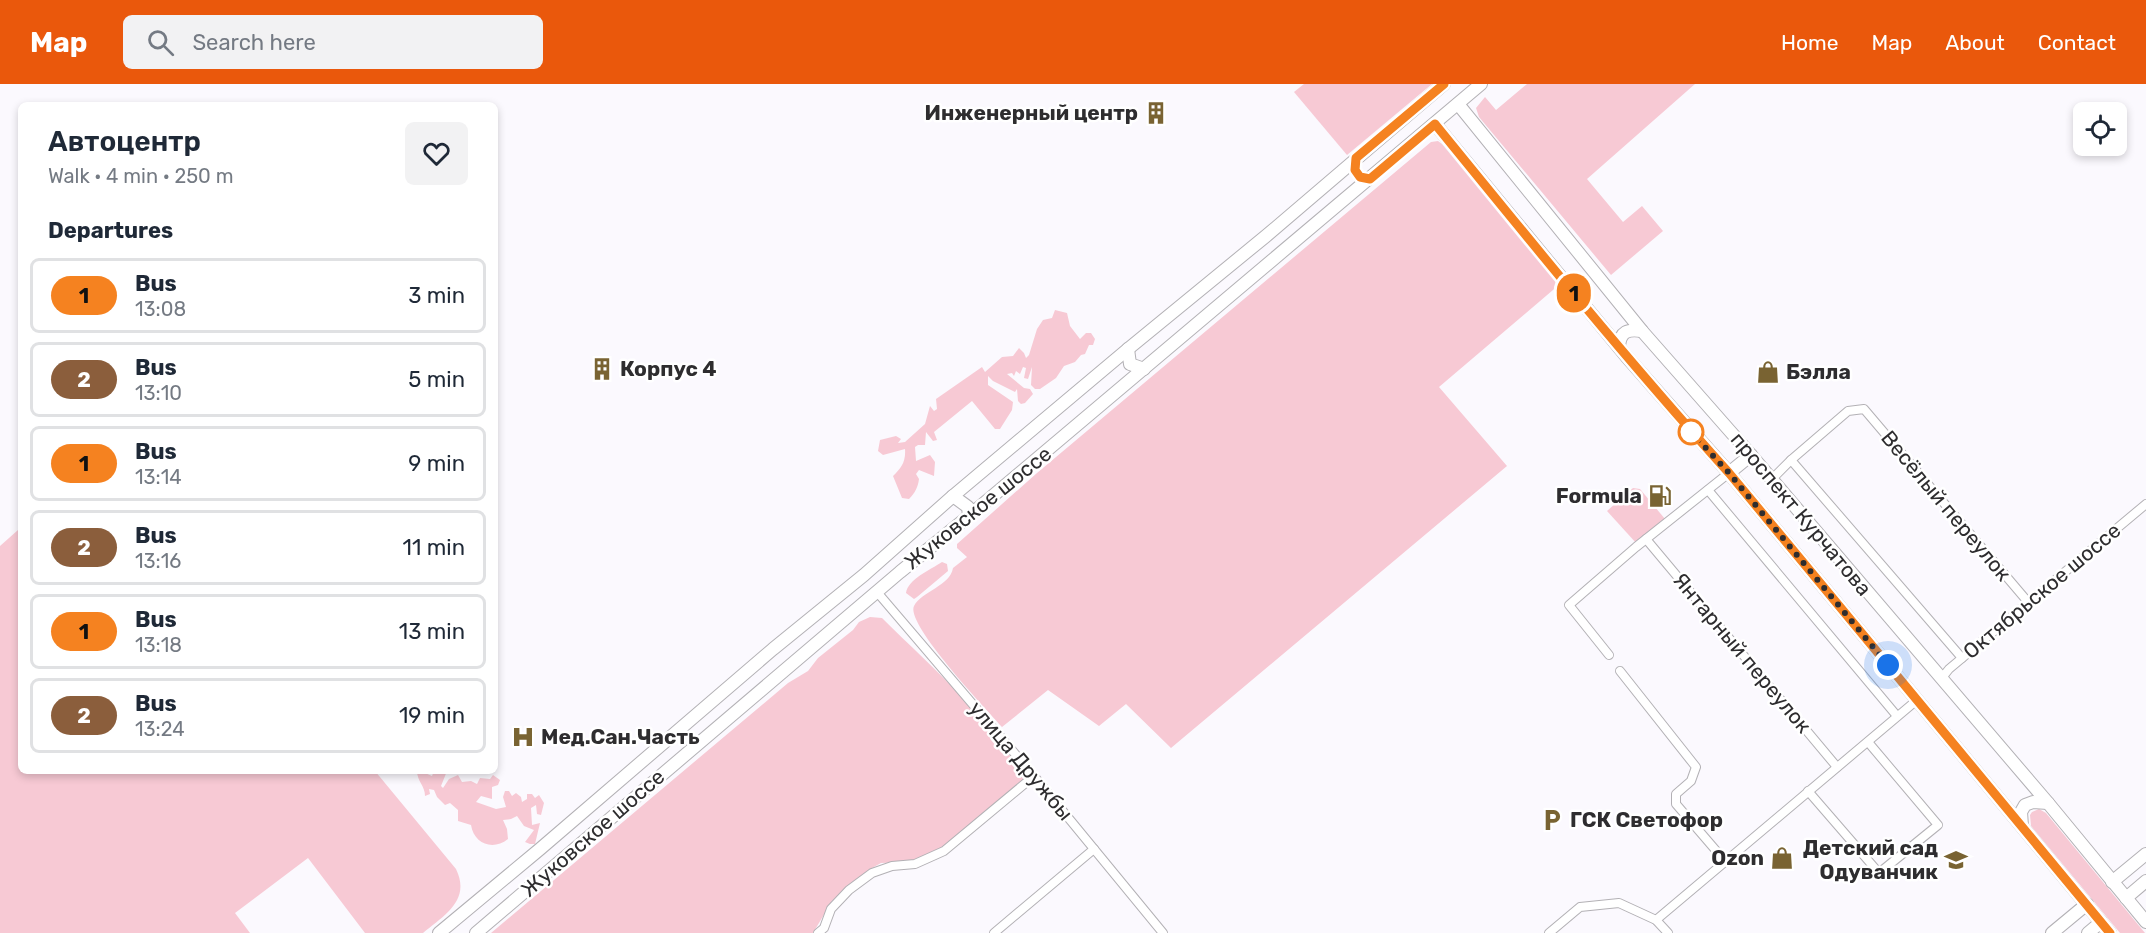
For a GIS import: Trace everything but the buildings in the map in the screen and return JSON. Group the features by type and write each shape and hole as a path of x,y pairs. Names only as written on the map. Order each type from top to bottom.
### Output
{"main road":[{"name":"Жуковское шоссе","path":"439,933 773,649 864,575 953,496 1266,236 1444,84"},
{"name":"Жуковское шоссе","path":"476,933 788,667 1482,84"},
{"name":"проспект Курчатова","path":"1458,104 1642,331 1772,479 2048,803 2146,922"},
{"name":"проспект Курчатова","path":"1435,124 1618,347 1729,473 2110,933"},
{"path":"1356,158 1355,170 1360,177 1370,179"},
{"path":"1618,347 1619,339 1624,332 1630,329 1642,331"},
{"path":"1128,349 1130,364 1144,369"},
{"path":"1729,473 1751,455"},
{"path":"953,496 968,507 969,516"},
{"path":"773,649 774,658 782,666 788,667"},
{"path":"2022,827 2021,812 2025,805 2033,802 2048,803"},
{"path":"2112,882 2146,854"},
{"path":"2126,898 2146,881"},
{"path":"2052,933 2087,904"},
{"path":"2088,933 2101,922"}],"street":[{"name":"Весёлый переулок","path":"1791,460 1848,411 1864,409 2028,602"},
{"path":"1772,479 1791,460 1962,658"},
{"path":"1609,655 1569,605 1646,539 1729,473"},
{"path":"1708,490 1897,716"},
{"name":"Октябрьское шоссе","path":"1941,679 1962,658 2146,504"},
{"name":"Янтарный переулок","path":"1646,539 1837,767"},
{"name":"улица Дружбы","path":"877,592 1035,776 1163,933"},
{"path":"1620,671 1696,767 1691,781 1676,794 1676,804 1725,861"},
{"path":"1656,920 1917,700"},
{"path":"1808,791 1879,873 1938,825 1868,742"},
{"path":"823,931 831,909 849,890 872,873 892,866 915,864 944,851 1035,776"},
{"path":"994,933 1094,849"},
{"path":"1549,933 1581,907 1619,903 1656,920 1668,933"}],"shaded area":[{"path":"1304,84 1432,84 1347,155 1294,92"},
{"path":"1527,84 1695,84 1587,179 1623,222 1642,206 1663,231 1611,275 1479,117 1476,108 1485,97 1496,110"},
{"path":"1438,141 1560,284 1439,387 1507,466 1171,748 1126,704 1099,726 1048,690 1002,727 934,648 915,616 914,606 918,601 947,579 953,568 967,557 957,548 957,544 1037,473 1431,142"},
{"path":"1055,310 1067,313 1070,326 1080,339 1086,333 1091,333 1095,339 1093,345 1089,345 1085,354 1075,362 1064,366 1056,378 1040,389 1035,389 1031,385 1032,367 1028,379 1024,378 1026,368 1023,367 1020,374 1016,371 1014,376 1012,373 1007,374 1024,388 1030,389 1033,394 1025,403 1021,404 1018,401 1017,389 1015,392 988,376 988,385 1013,402 1012,410 1000,429 995,429 972,401 934,432 937,440 933,441 926,432 925,445 915,447 916,461 930,455 935,462 934,476 919,470 916,474 919,479 915,492 909,499 902,498 893,476 905,458 905,449 883,455 878,451 880,440 896,436 901,439 898,443 905,442 925,424 930,406 934,411 937,409 936,399 982,367 985,372 1002,357 1013,356 1019,348 1026,358 1037,329 1043,320 1052,318"},
{"path":"1633,488 1640,489 1665,519 1637,544 1607,511"},
{"path":"18,530 18,774 377,774 456,869 460,880 460,890 453,906 423,933 365,933 308,858 235,913 250,933 0,933 0,546"},
{"path":"942,562 947,564 948,571 914,599 906,593 915,579"},
{"path":"870,617 882,618 954,688 1027,778 942,849 910,862 881,863 872,868 832,901 813,933 491,933 788,683 808,671 818,658 853,630 859,622"},
{"path":"417,774 432,776 433,774 446,774 441,786 443,788 449,779 458,775 462,782 471,781 477,784 480,778 490,779 493,775 500,780 498,785 492,787 492,799 481,796 476,802 496,809 506,807 503,797 505,791 509,791 512,796 516,793 521,797 522,802 527,799 527,794 532,794 535,798 539,795 544,803 541,815 537,814 536,805 531,808 532,825 540,823 535,844 525,842 534,830 524,826 517,816 503,820 508,839 496,845 485,844 476,837 471,825 458,821 458,810 450,803 445,805 434,790 429,789 430,794 425,796"},
{"path":"2039,809 2046,813 2145,933 2120,933 2031,826 2030,815"}],"bus line":[{"name":"1","path":"1444,84 1356,158 1355,170 1360,177 1370,179 1435,124 1618,347 1729,473 2110,933"}],"place":[{"name":"Инженерный центр","path":"1156,113"},
{"name":"Корпус 4","path":"602,369"},
{"name":"Бэлла","path":"1768,372"},
{"name":"Formula","path":"1660,496"},
{"name":"Мед.Сан.Часть","path":"523,737"},
{"name":"ГСК Светофор","path":"1552,820"},
{"name":"Ozon","path":"1782,858"},
{"name":"Детский сад Одуванчик","path":"1956,860"}],"route":[{"path":"1691,432 1729,473 1888,665"}]}
